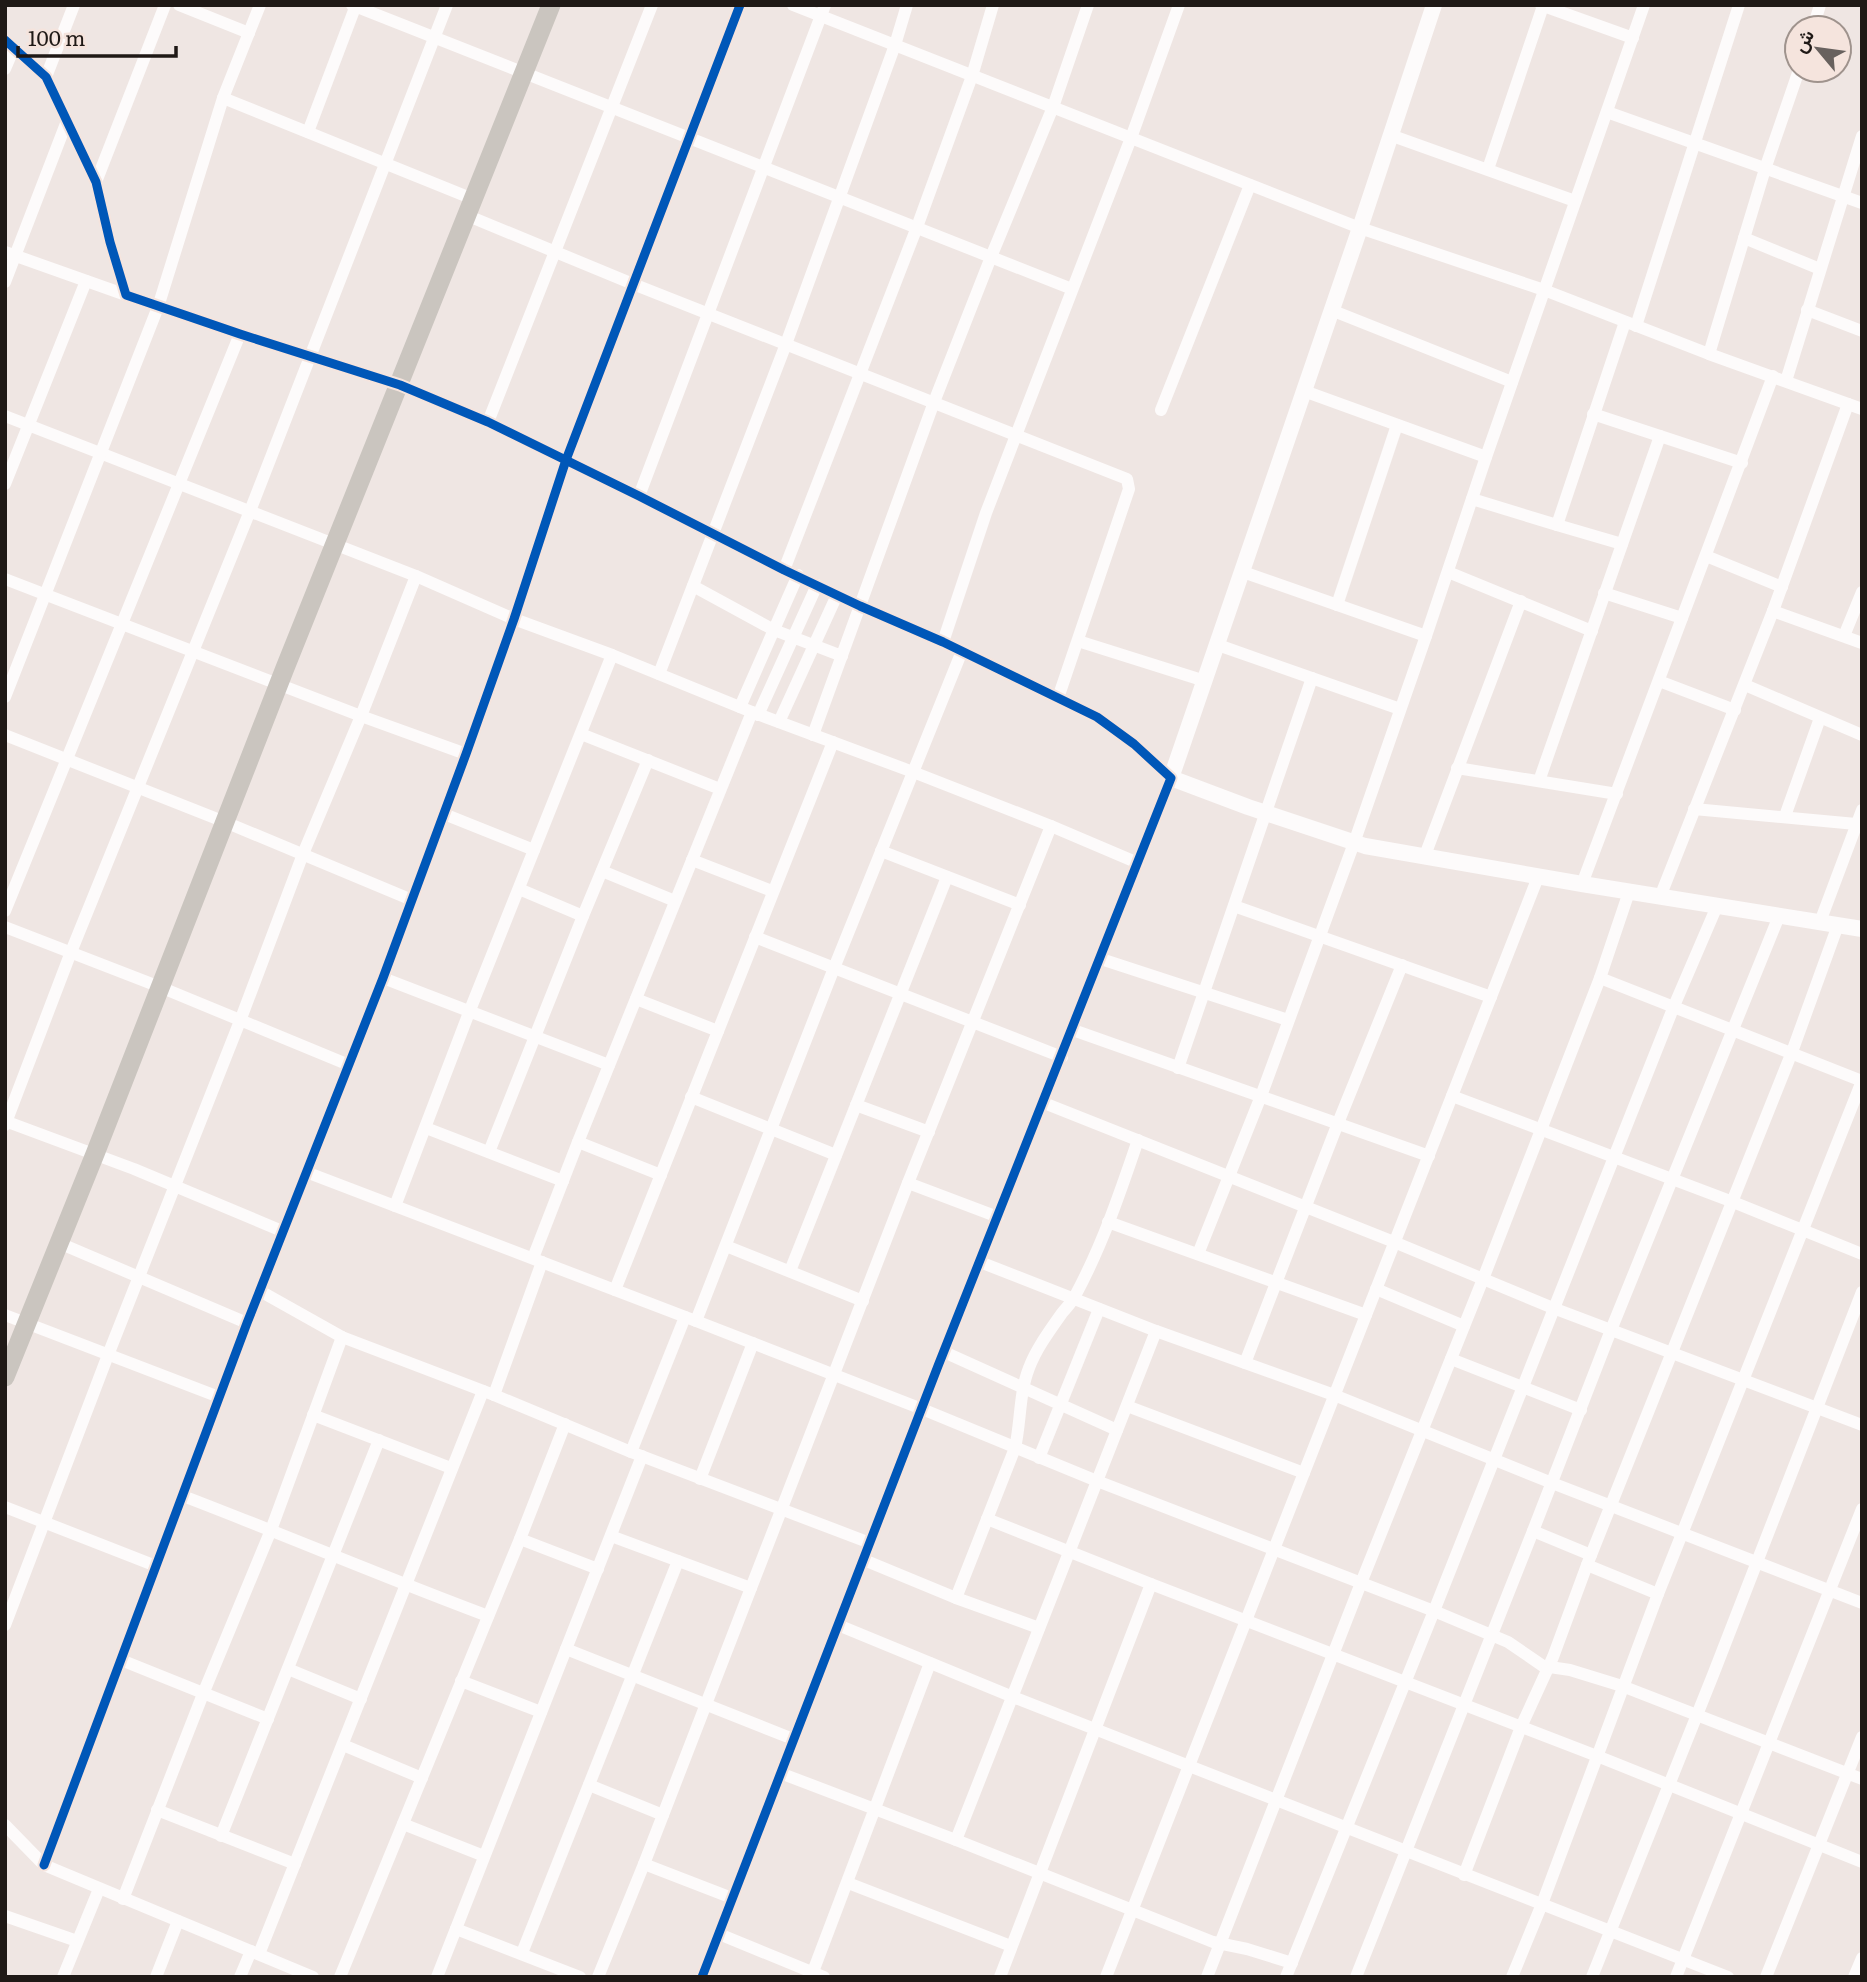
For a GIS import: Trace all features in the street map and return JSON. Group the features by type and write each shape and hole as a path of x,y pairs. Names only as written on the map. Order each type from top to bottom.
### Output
{"main road":[{"path":"5,1377 551,5"}],"street":[{"path":"46,78 74,5"},
{"path":"96,182 165,5"},
{"path":"179,5 248,33"},
{"path":"5,697 158,307 223,99 260,5"},
{"path":"282,1231 95,1154 6,1123 71,952 250,511 447,5"},
{"path":"488,422 652,5"},
{"path":"44,1865 282,1231 383,978 514,619 566,460 740,5"},
{"path":"793,5 823,11 895,45 1360,228 1544,290 1709,354 1862,409"},
{"path":"659,674 786,344 895,45 906,5"},
{"path":"784,570 972,76 993,5"},
{"path":"813,735 934,402 1053,107 1088,5"},
{"path":"943,642 986,513 1131,138 1179,5"},
{"path":"702,1977 944,1352 1171,778 1434,5"},
{"path":"1198,1254 1261,1096 1354,843 1644,5"},
{"path":"1557,525 1593,414 1631,324 1695,144 1739,5"},
{"path":"307,132 355,6 1072,289"},
{"path":"1488,169 1542,6 1633,38"},
{"path":"639,496 823,11"},
{"path":"10,44 46,78 96,182 126,295"},
{"path":"5,69 10,44"},
{"path":"1709,354 1765,169 1794,84"},
{"path":"223,99 385,163 555,252 1123,475 1129,483 1129,489 1058,698"},
{"path":"1607,112 1862,203"},
{"path":"5,282 10,254 67,121"},
{"path":"1390,135 1575,201"},
{"path":"1582,884 1742,463 1807,310 1862,136"},
{"path":"1161,410 1251,185"},
{"path":"1744,238 1820,269"},
{"path":"10,254 158,307 400,385 488,422 784,570 943,642 1097,717 1118,731 1171,778 1265,813 1354,843 1424,858 1862,929"},
{"path":"5,484 86,281"},
{"path":"1331,310 1512,382"},
{"path":"1807,310 1862,331"},
{"path":"5,911 240,334"},
{"path":"1304,391 1486,457"},
{"path":"1660,897 1745,685 1848,404"},
{"path":"1593,414 1742,463"},
{"path":"5,416 1138,863"},
{"path":"1337,605 1397,425"},
{"path":"1539,781 1660,436"},
{"path":"1472,499 1622,544"},
{"path":"1706,556 1782,587"},
{"path":"1243,572 1426,636"},
{"path":"1448,572 1592,631"},
{"path":"240,1977 255,1952 295,1864 407,1586 451,1468 488,1393 538,1260 563,1181 720,789 750,711 774,630 798,575"},
{"path":"5,1625 303,855 416,576"},
{"path":"5,579 466,754"},
{"path":"750,711 793,638 817,585"},
{"path":"693,586 774,630 842,656"},
{"path":"1844,636 1862,592"},
{"path":"1604,593 1682,618"},
{"path":"779,722 837,595"},
{"path":"1424,858 1521,601"},
{"path":"1773,611 1862,643"},
{"path":"1078,641 1205,681"},
{"path":"1218,645 1400,709"},
{"path":"437,1977 611,1536 637,1454 691,1319 726,1246 834,968 962,651"},
{"path":"395,1206 612,655"},
{"path":"1178,1068 1312,678"},
{"path":"1659,681 1735,710"},
{"path":"1745,685 1862,735"},
{"path":"1785,816 1820,718"},
{"path":"581,734 720,789"},
{"path":"5,735 412,900"},
{"path":"615,1290 833,742"},
{"path":"489,1152 583,916 649,760"},
{"path":"1457,768 1617,794"},
{"path":"1694,809 1856,824"},
{"path":"1820,922 1862,810"},
{"path":"444,814 534,850"},
{"path":"598,1977 908,1184 1051,827"},
{"path":"881,851 1020,905"},
{"path":"692,860 772,891"},
{"path":"602,871 676,901"},
{"path":"790,1271 947,877"},
{"path":"1106,1977 1538,877"},
{"path":"519,889 583,916"},
{"path":"1206,1977 1483,1279 1600,978 1629,892"},
{"path":"1234,906 1491,997"},
{"path":"780,1773 1219,1944 1247,1949 1291,1972 1553,1308 1717,906"},
{"path":"1356,1977 1611,1329 1779,916"},
{"path":"1464,1875 1792,1052 1838,925"},
{"path":"5,927 349,1065"},
{"path":"755,937 1062,1058"},
{"path":"1101,959 1288,1020"},
{"path":"1245,1363 1402,965"},
{"path":"383,978 609,1065"},
{"path":"1512,1977 1542,1904 1622,1686 1862,1081 1600,978"},
{"path":"636,999 718,1031"},
{"path":"1073,1030 1429,1156"},
{"path":"1452,1096 1862,1254"},
{"path":"691,1097 836,1155"},
{"path":"1044,1103 1553,1308 1862,1425"},
{"path":"856,1105 929,1132"},
{"path":"426,1128 563,1181"},
{"path":"956,1598 1015,1448 1023,1388 1034,1355 1074,1299 1108,1222 1138,1140"},
{"path":"578,1142 661,1175"},
{"path":"306,1172 753,1343 1097,1481 1434,1611 1514,1646 1548,1668 1570,1671 1622,1686 1862,1779"},
{"path":"908,1184 998,1217"},
{"path":"1108,1222 1366,1315"},
{"path":"59,1243 247,1323"},
{"path":"726,1246 863,1301"},
{"path":"980,1262 1156,1331 1334,1395 1862,1603"},
{"path":"1376,1289 1464,1326"},
{"path":"260,1291 342,1337 700,1479 870,1543"},
{"path":"1592,1977 1758,1562 1862,1292"},
{"path":"1040,1458 1099,1309"},
{"path":"5,1315 219,1397"},
{"path":"956,1840 1156,1331"},
{"path":"123,1899 271,1530 342,1337"},
{"path":"700,1479 753,1343"},
{"path":"944,1352 1117,1430"},
{"path":"1451,1359 1581,1410"},
{"path":"1127,1406 1304,1474"},
{"path":"313,1415 451,1468"},
{"path":"340,1977 565,1424"},
{"path":"221,1836 379,1440"},
{"path":"183,1496 488,1616"},
{"path":"5,1507 156,1566"},
{"path":"1676,1977 1862,1509"},
{"path":"987,1519 1862,1861"},
{"path":"1533,1531 1658,1594"},
{"path":"611,1536 751,1588"},
{"path":"520,1539 598,1569"},
{"path":"864,1560 1039,1628"},
{"path":"522,1953 678,1561"},
{"path":"1000,1977 1151,1584"},
{"path":"838,1625 1013,1697 1728,1977"},
{"path":"566,1649 793,1739"},
{"path":"121,1660 268,1719"},
{"path":"719,1934 816,1975 930,1664"},
{"path":"288,1669 361,1699"},
{"path":"461,1681 541,1712"},
{"path":"1766,1977 1862,1737"},
{"path":"343,1745 422,1778"},
{"path":"589,1785 663,1815"},
{"path":"157,1810 295,1864"},
{"path":"403,1824 484,1856"},
{"path":"5,1825 44,1865 313,1977"},
{"path":"644,1864 733,1898"},
{"path":"848,1882 1011,1946"},
{"path":"63,1977 99,1889"},
{"path":"5,1916 77,1941"},
{"path":"156,1977 178,1921"},
{"path":"456,1928 580,1977"},
{"path":"1854,1977 1862,1958"}],"cycle path":[{"path":"44,1865 247,1323 383,978 514,619 566,460 740,5"},
{"path":"5,40 46,77 96,182 126,295 400,385 488,422 784,570 943,642 1097,717 1134,744 1171,778 938,1366 702,1977"}]}
